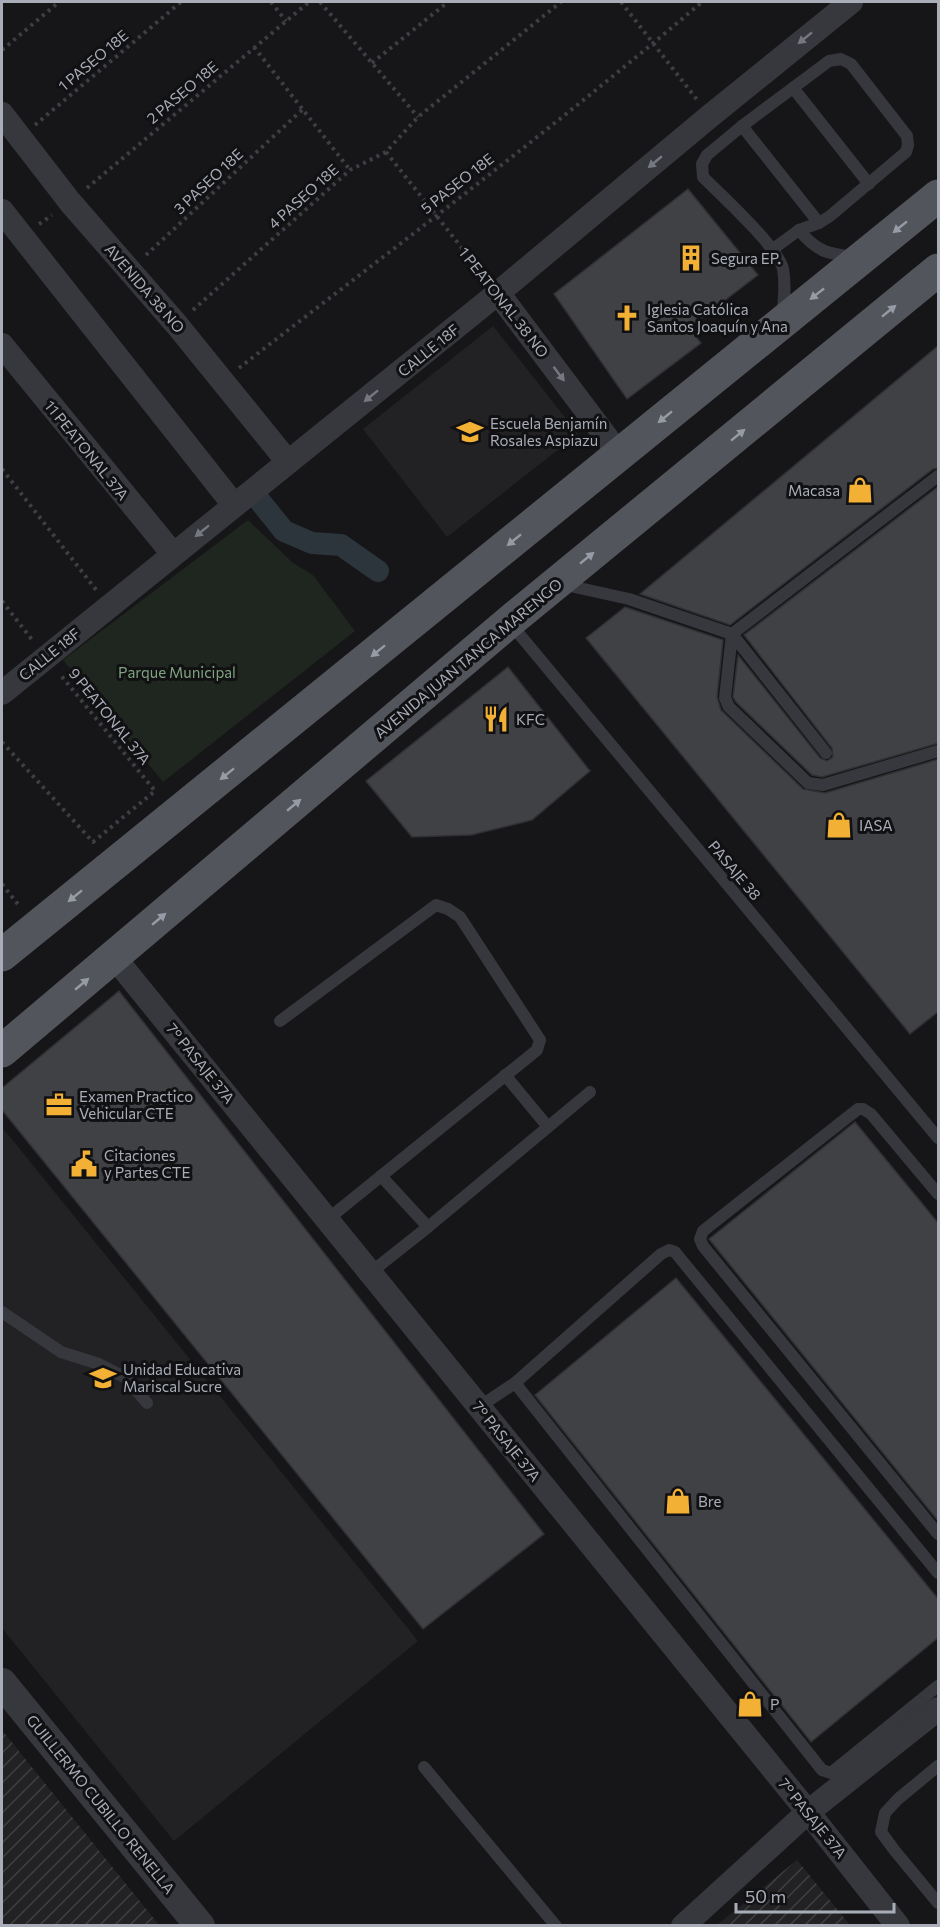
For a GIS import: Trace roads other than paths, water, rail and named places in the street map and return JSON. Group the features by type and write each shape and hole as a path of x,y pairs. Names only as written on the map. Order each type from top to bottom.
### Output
{"main road":[{"path":"2,955 939,196"},
{"name":"AVENIDA JUAN TANCA MARENGO","path":"2,1051 509,622 939,270"},
{"path":"2,1028 50,1010"}],"street":[{"name":"CALLE 18F","path":"2,693 498,293 851,2"},
{"name":"AVENIDA 38 NO","path":"2,114 70,202 177,325 288,462"},
{"path":"10,228 234,506"},
{"name":"1 PEATONAL 38 NO","path":"498,293 619,454"},
{"name":"11 PEATONAL 37A","path":"2,345 173,554"},
{"name":"7° PASAJE 37A","path":"114,957 898,1926"},
{"name":"GUILLERMO CUBILLO RENELLA","path":"2,1683 200,1926"},
{"path":"683,1926 808,1812 939,1709"}],"lane":[{"path":"773,249 799,230 819,223 906,153 907,136 851,64 841,59 829,61 742,126 707,155 702,164 703,177 773,249 783,267 785,293 781,322"},
{"path":"794,89 869,184"},
{"path":"742,126 819,223"},
{"path":"799,230 809,242 830,255 862,258"},
{"path":"939,476 732,634 724,698 729,707 808,783 823,785 939,751"},
{"path":"557,583 629,599 732,634 826,753"},
{"name":"PASAJE 38","path":"509,622 939,1138"},
{"path":"280,1022 436,905 460,916 540,1040 537,1050 328,1219"},
{"path":"505,1075 548,1127"},
{"path":"370,1272 428,1227 590,1092"},
{"path":"939,1194 871,1114 863,1108 858,1109 702,1232 700,1239 703,1246 939,1534"},
{"path":"381,1176 428,1227"},
{"path":"479,1407 515,1383 661,1254 669,1250 675,1252 939,1573"},
{"path":"2,1312 60,1352 99,1364 126,1378 147,1402"},
{"path":"515,1383 822,1770 831,1773 939,1686"},
{"path":"939,1766 898,1799 885,1813 881,1832 939,1903"},
{"path":"424,1767 556,1926"}],"waterway":[{"path":"259,500 284,531 312,543 341,545 378,571"}],"place":[{"name":"Segura EP.","path":"691,258"},
{"name":"Iglesia Católica Santos Joaquín y Ana","path":"627,318"},
{"name":"Escuela Benjamín Rosales Aspiazu","path":"470,432"},
{"name":"Macasa","path":"860,490"},
{"name":"KFC","path":"496,719"},
{"name":"IASA","path":"839,825"},
{"name":"Examen Practico Vehicular CTE","path":"59,1105"},
{"name":"Citaciones y Partes CTE","path":"84,1164"},
{"name":"Unidad Educativa Mariscal Sucre","path":"103,1378"},
{"name":"Bre","path":"678,1501"},
{"name":"P","path":"750,1704"}],"park label":[{"name":"Parque Municipal","path":"177,672"}]}
